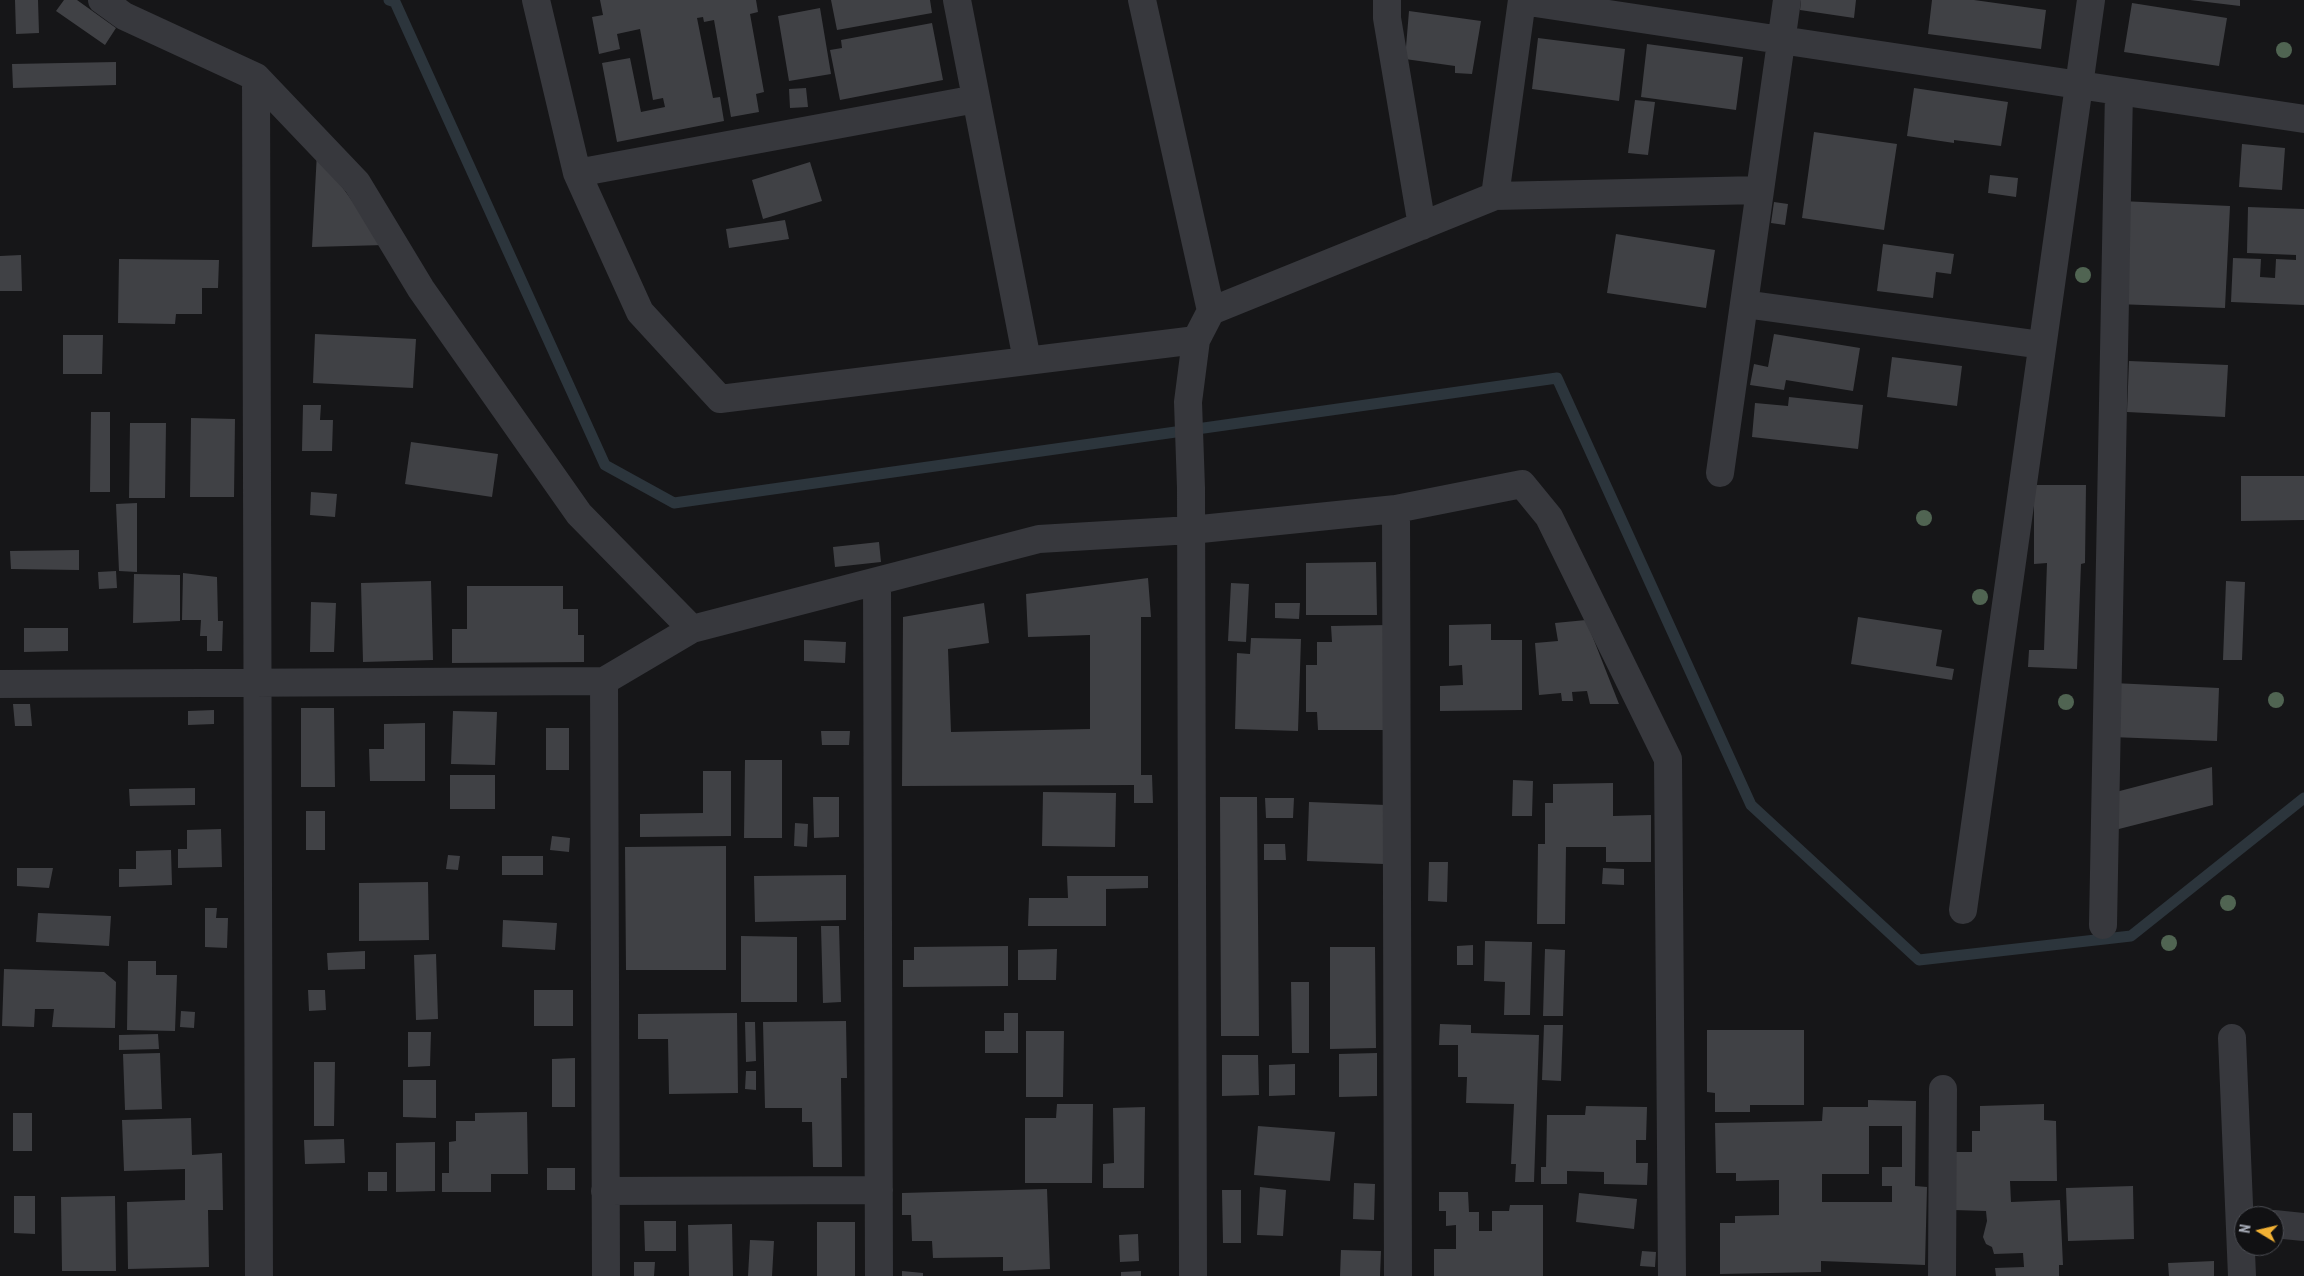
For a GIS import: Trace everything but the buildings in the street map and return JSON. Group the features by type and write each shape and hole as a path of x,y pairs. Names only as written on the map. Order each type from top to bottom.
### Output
{"street":[{"path":"102,0 124,16 256,77 357,183 421,289 579,514 692,629"},
{"path":"536,0 577,173 640,312 720,399 1196,340"},
{"path":"957,0 1026,360"},
{"path":"1142,0 1211,311 1196,340 1188,402 1191,488 1193,1276"},
{"path":"1387,0 1387,18 1422,226"},
{"path":"1495,196 1522,0 2304,119"},
{"path":"1720,473 1787,0"},
{"path":"1963,910 2091,0"},
{"path":"256,77 259,1276"},
{"path":"2103,925 2119,91"},
{"path":"577,173 976,99"},
{"path":"1211,311 1495,196 1760,190"},
{"path":"1744,304 2042,345"},
{"path":"0,684 604,681 692,629 1039,538 1191,530 1396,509 1522,484 1549,517 1668,759 1672,1276"},
{"path":"1396,509 1398,1276"},
{"path":"877,582 879,1276"},
{"path":"604,681 606,1276"},
{"path":"2232,1038 2241,1206"},
{"path":"1942,1276 1943,1089"},
{"path":"605,1190 879,1190"},
{"path":"2284,1225 2304,1228"},
{"path":"2242,1256 2242,1276"}],"waterway":[{"path":"389,0 395,2 605,465 674,503 1557,378 1751,805 1919,960 2131,936 2304,798"}]}
